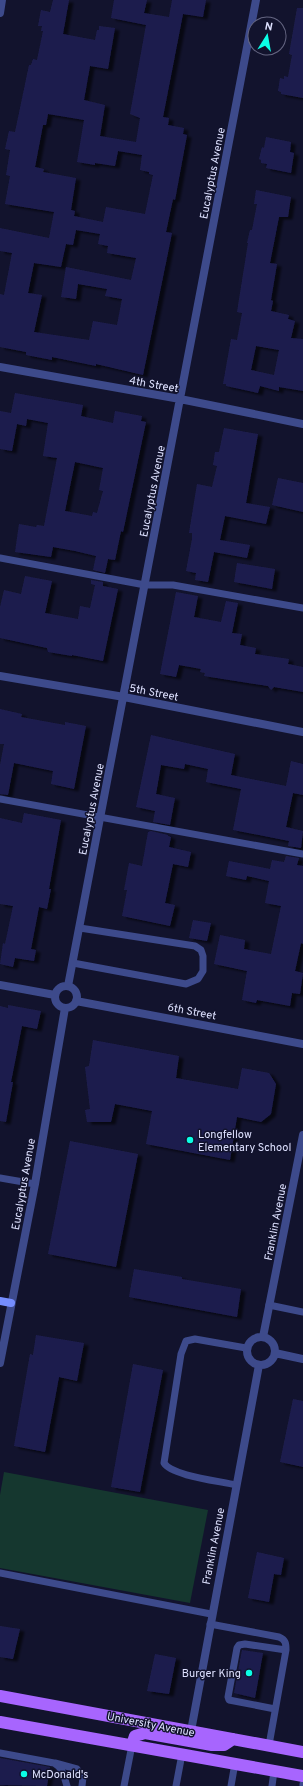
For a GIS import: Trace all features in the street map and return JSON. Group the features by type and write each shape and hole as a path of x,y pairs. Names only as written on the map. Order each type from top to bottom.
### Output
{"main road":[{"name":"University Avenue","path":"0,1696 303,1752"},
{"path":"0,1722 303,1776"},
{"path":"132,1746 135,1736 146,1733 212,1745 224,1745 234,1739"}],"street":[{"path":"0,13 2,0"},
{"name":"Eucalyptus Avenue","path":"68,986 74,963 100,817 124,698 256,0"},
{"name":"4th Street","path":"0,367 180,399 303,424"},
{"name":"5th Street","path":"0,676 303,732"},
{"path":"0,985 55,995"},
{"path":"68,986 76,993 76,1001 72,1006 65,1008 58,1005 55,995 59,989 68,986"},
{"name":"6th Street","path":"76,1001 303,1044"},
{"name":"Eucalyptus Avenue","path":"0,1363 35,1184 65,1008"},
{"name":"Franklin Avenue","path":"263,1337 303,1135"},
{"path":"0,1301 11,1303"},
{"path":"255,1337 263,1337 272,1342 274,1353 272,1360 268,1363 259,1365 250,1361 246,1353 246,1348 255,1337"},
{"path":"274,1353 303,1359"},
{"name":"Franklin Avenue","path":"191,1731 211,1614 259,1365"}],"lane":[{"path":"0,558 145,585 173,585 303,608"},
{"path":"0,799 303,854"},
{"path":"74,963 186,984 198,979 202,971 203,956 201,950 195,946 80,928"},
{"path":"0,1178 35,1184"},
{"path":"269,1305 303,1312"},
{"path":"236,1485 177,1472 166,1467 164,1462 181,1354 186,1340 195,1339 246,1348"},
{"path":"0,1573 211,1614"},
{"path":"210,1624 279,1637 284,1639 286,1642 286,1650 269,1745"},
{"path":"275,1710 229,1700 228,1697 234,1662 239,1645 245,1644 286,1650"},
{"path":"124,1786 132,1746"},
{"path":"0,1753 78,1769 82,1777 82,1786"},
{"path":"176,1786 182,1754"},
{"path":"54,1763 62,1772 67,1786"},
{"path":"231,1786 235,1763"},
{"path":"272,1786 274,1771"}],"green space":[{"path":"4,1472 208,1510 190,1603 0,1568 0,1495"}],"building":[{"path":"53,0 69,0 63,34 95,40 99,26 115,28 108,69 90,66 84,100 105,105 100,136 136,142 140,118 130,114 146,25 111,18 114,0 147,0 144,13 169,17 172,0 206,0 203,17 183,14 163,117 169,118 168,125 184,128 183,134 187,135 175,200 173,199 166,232 172,233 143,375 96,364 96,366 52,357 52,360 26,355 26,352 0,347 0,294 4,295 12,253 0,251 0,228 49,238 54,212 5,204 10,176 6,175 10,150 5,149 9,131 15,132 29,65 31,65 33,59 37,60 43,31 41,31 42,26 38,26 41,10 50,12","holes":["48,114 84,120 77,162 115,166 118,151 142,155 140,170 149,172 149,174 153,175 145,214 106,207 103,222 74,216 75,211 71,210 76,178 43,172 44,169 35,167 43,125 46,125","76,230 100,234 98,244 108,246 107,253 136,258 131,280 66,267 61,297 76,299 78,284 107,289 105,296 122,299 117,325 93,321 89,340 34,332 42,295 28,293 34,263 61,267 66,244 73,245"]},
{"path":"297,8 303,8 303,98 281,94 281,92 278,91 280,78 284,79 284,76 288,77 292,55 289,54"},
{"path":"266,137 291,142 290,152 294,153 291,173 266,168 267,164 261,163 261,160 259,159 262,147 264,148"},
{"path":"256,190 291,197 288,217 279,217 270,263 277,264 271,300 273,301 271,311 289,315 288,319 295,321 291,338 303,339 303,391 279,387 279,391 260,386 258,393 223,384 231,339 237,340 242,313 237,312 247,243 250,230 252,230 257,204 254,204","holes":["256,346 279,350 274,375 251,370"]},
{"path":"15,393 83,405 81,416 113,423 115,411 142,416 141,421 146,422 123,532 121,531 115,560 108,559 105,573 93,570 96,556 75,551 53,547 51,557 15,552 19,524 36,527 37,525 44,526 57,458 43,456 48,423 27,419 26,426 17,424 12,451 0,449 0,411 11,413","holes":["75,462 103,468 99,490 103,491 97,513 93,512 92,516 65,511"]},
{"path":"224,428 258,434 246,503 270,507 266,524 225,516 220,540 250,545 247,558 214,552 208,582 195,580 196,573 186,571 192,539 192,533 189,533 197,484 212,487 217,466 213,465 215,452 219,452"},
{"path":"278,478 303,483 303,512 272,505"},
{"path":"237,563 275,569 272,589 234,582"},
{"path":"25,576 52,581 45,613 78,619 80,606 90,608 95,585 91,584 91,580 103,582 103,586 118,589 103,661 48,652 47,648 0,638 0,607 4,590 21,594"},
{"path":"176,592 198,596 194,617 221,622 226,601 238,603 232,633 242,634 240,645 256,648 255,654 289,659 288,664 303,667 303,692 274,687 271,690 268,686 204,676 205,673 200,672 201,669 179,665 176,677 160,674"},
{"path":"0,709 22,714 21,717 65,725 65,722 86,726 74,789 51,784 53,771 14,763 8,795 0,794 0,765 4,744 0,744"},
{"path":"151,735 235,754 231,775 286,786 291,761 303,764 303,795 293,793 286,827 303,831 301,848 288,846 289,841 233,830 241,789 206,782 208,769 185,764 184,769 161,765 156,794 175,798 170,825 153,822 155,811 136,807"},
{"path":"24,813 61,820 47,909 39,907 31,949 36,950 34,961 15,958 13,967 0,964 3,943 5,944 13,906 0,904 0,818 22,823"},
{"path":"151,831 171,837 169,847 191,852 188,867 173,864 165,903 175,905 170,926 122,916 127,890 124,890 129,863 142,866 148,832"},
{"path":"286,856 299,858 297,865 303,866 303,944 301,943 295,971 303,973 300,994 292,993 290,1006 257,1000 256,1003 242,1000 247,971 214,964 220,935 245,940 244,949 271,954 281,906 265,903 269,881 247,876 246,880 226,876 229,861 270,869 272,860 284,862"},
{"path":"193,920 211,923 207,941 189,938"},
{"path":"8,1005 41,1011 37,1029 22,1026 11,1082 13,1082 6,1122 0,1121 0,1006 8,1008"},
{"path":"93,1040 179,1056 176,1078 238,1089 242,1068 269,1073 276,1084 271,1114 261,1122 237,1117 230,1160 146,1144 152,1111 115,1104 111,1122 87,1122 85,1110 90,1109 85,1067 89,1066"},
{"path":"70,1141 138,1154 116,1267 48,1254"},
{"path":"134,1269 241,1289 237,1317 129,1297"},
{"path":"36,1335 84,1343 77,1381 59,1377 45,1452 14,1446 30,1354 33,1355"},
{"path":"133,1364 163,1370 140,1492 111,1487"},
{"path":"293,1399 303,1401 303,1467 280,1462"},
{"path":"257,1552 284,1558 281,1575 274,1574 269,1602 248,1598"},
{"path":"0,1626 20,1629 13,1659 0,1657"},
{"name":"Burger King","path":"242,1650 263,1653 255,1698 234,1693"},
{"path":"155,1654 176,1658 169,1694 147,1691"},
{"name":"McDonald's","path":"0,1758 50,1767 47,1786 0,1785"}],"place":[{"name":"Longfellow Elementary School","path":"190,1140"},
{"name":"Burger King","path":"249,1673"},
{"name":"McDonald's","path":"24,1774"}]}
